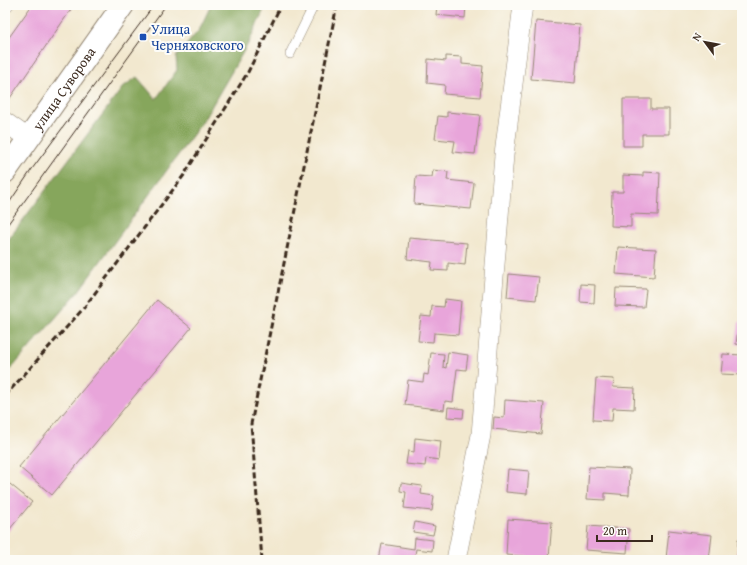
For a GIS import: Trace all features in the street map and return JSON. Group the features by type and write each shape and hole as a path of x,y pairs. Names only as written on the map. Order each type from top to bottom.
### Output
{"street":[{"path":"456,560 480,435 504,155 523,5"},
{"name":"улица Суворова","path":"5,172 117,9"},
{"path":"5,122 29,139"}],"lane":[{"path":"5,10 9,5"},
{"path":"290,54 314,5"}],"green space":[{"path":"211,5 266,5 249,42 203,121 78,292 5,376 5,244 123,87 137,77 156,99 177,70 176,57 199,30"}],"building":[{"path":"32,5 74,5 8,101 5,99 5,43"},
{"path":"437,5 466,5 465,18 436,15"},
{"path":"536,21 580,25 575,83 531,79"},
{"path":"446,56 462,57 462,64 483,66 480,97 444,94 445,85 427,83 428,59 446,61"},
{"path":"623,99 651,99 651,109 669,109 669,134 642,134 642,146 623,146"},
{"path":"447,112 480,115 475,154 453,152 455,141 435,139 438,116 447,117"},
{"path":"433,170 448,172 447,180 474,183 471,209 414,204 416,176 432,177"},
{"path":"643,172 660,173 658,215 631,214 631,227 611,226 612,192 623,192 623,175 643,176"},
{"path":"409,238 467,243 465,265 448,263 448,271 431,270 432,262 407,259"},
{"path":"618,247 656,249 654,277 616,274"},
{"path":"509,274 539,277 536,300 507,297"},
{"path":"581,284 595,285 594,303 580,302"},
{"path":"616,288 646,289 644,307 615,306"},
{"path":"445,299 461,301 458,335 434,333 433,342 418,341 421,316 431,317 432,306 444,307"},
{"path":"157,300 191,328 52,495 19,467"},
{"path":"739,322 742,322 742,345 736,344"},
{"path":"448,352 468,355 466,370 457,369 453,402 445,401 444,410 405,405 408,380 423,382 424,374 428,375 431,353 444,354 443,367 446,368"},
{"path":"723,354 742,355 742,375 721,374"},
{"path":"596,378 614,379 613,387 635,388 634,409 613,408 612,421 593,420"},
{"path":"505,400 544,403 541,434 493,429 494,417 504,418"},
{"path":"448,407 464,409 463,418 447,417"},
{"path":"415,438 441,441 439,460 426,458 425,466 406,464 408,451 414,452"},
{"path":"589,467 630,469 629,495 605,493 605,500 587,499"},
{"path":"508,469 529,471 527,494 506,492"},
{"path":"5,480 32,502 5,535"},
{"path":"401,483 422,486 421,494 434,496 432,511 404,508 406,492 400,491"},
{"path":"508,519 552,522 549,558 506,555"},
{"path":"415,522 435,526 433,535 413,532"},
{"path":"588,526 629,529 627,553 586,550"},
{"path":"669,530 712,535 709,560 666,559"},
{"path":"415,538 433,540 432,551 416,549 414,560 379,560 382,544 414,549"},
{"path":"738,539 742,539 742,560 737,560"}],"tram line":[{"path":"5,209 32,169 154,5"},
{"path":"5,228 166,5"}],"railway":[{"path":"5,396 83,309 184,175 248,72 281,5"},
{"path":"262,560 251,424 337,5"}],"place":[{"name":"Улица Черняховского","path":"143,37"}]}
